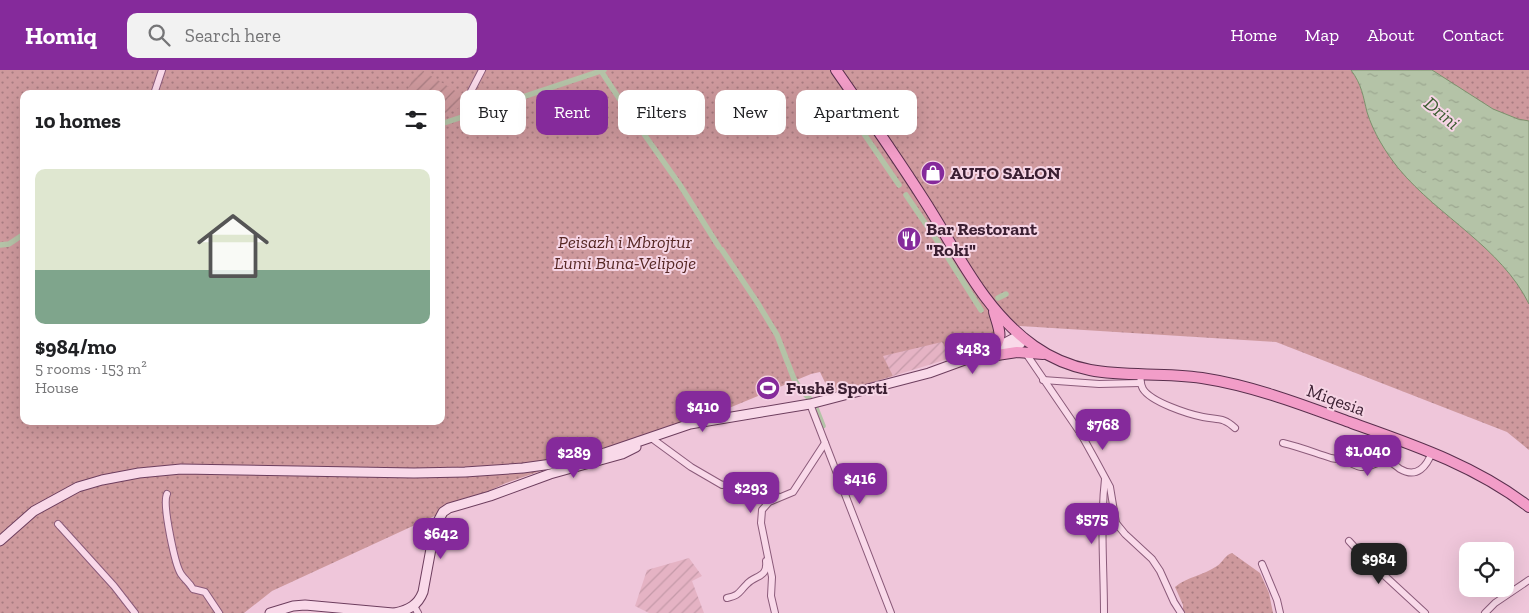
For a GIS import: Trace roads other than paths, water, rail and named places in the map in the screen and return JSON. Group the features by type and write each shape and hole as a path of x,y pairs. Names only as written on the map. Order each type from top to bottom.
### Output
{"main road":[{"path":"836,70 923,198 982,293 992,306 1022,336 1052,357"},
{"path":"992,306 1000,331 995,353"},
{"path":"995,353 1022,336"},
{"path":"0,541 34,511 71,491 102,480 138,473 181,470 414,473 465,472 532,467 591,457 678,427 703,421 812,404 995,353 1025,352 1052,357"},
{"name":"Miqesia","path":"1052,357 1078,368 1140,378 1176,375 1245,386 1432,452 1484,477 1529,507"},
{"path":"270,613 293,606 305,605 394,613 416,609 423,592 435,527 443,512 460,503 490,496 550,474 622,454 646,438"}],"street":[{"path":"155,90 162,70"},
{"path":"472,90 482,70"},
{"path":"1025,352 1081,434 1110,487 1116,523 1152,560 1160,571 1181,613"},
{"path":"1043,380 1099,384 1140,378 1146,393 1171,407 1204,418 1223,419 1235,428"},
{"path":"812,404 825,443 891,613"},
{"path":"646,438 722,485 738,482 750,485 763,496 781,496"},
{"path":"775,613 771,596 772,577 761,523 762,510 769,502 793,492 825,443"},
{"path":"1283,443 1313,451 1333,459 1344,460 1358,467 1370,467 1386,461 1403,471 1412,472 1422,470 1428,464 1432,452"},
{"path":"1104,613 1102,509 1105,478"},
{"path":"167,494 165,503 168,528 181,574 189,580 194,589 205,592 219,613"},
{"path":"58,524 114,586 135,613"},
{"path":"1349,540 1360,553 1425,613"},
{"path":"727,598 740,594 747,584 761,577 765,572 767,550"},
{"path":"1262,564 1277,600 1280,613"},
{"path":"1485,613 1494,603 1529,580"}],"water":[{"name":"Drini","path":"1351,70 1432,70 1493,109 1518,119 1529,121 1529,304 1517,284 1486,249 1432,202 1394,163 1380,142 1373,127 1360,86"}],"waterway":[{"path":"445,123 604,70"},
{"path":"601,71 618,97"},
{"path":"645,135 680,185 719,247"},
{"path":"865,135 899,185"},
{"path":"906,195 981,310"},
{"path":"0,245 9,244 20,237"},
{"path":"722,250 777,335 794,379 801,390 814,403 823,426"},
{"path":"998,298 1006,294"}],"place":[{"name":"AUTO SALON","path":"933,173"},
{"name":"Bar Restorant \"Roki\"","path":"909,239"},
{"name":"Fushë Sporti","path":"768,388"}],"park label":[{"name":"Peisazh i Mbrojtur Lumi Buna-Velipoje","path":"625,252"}]}
